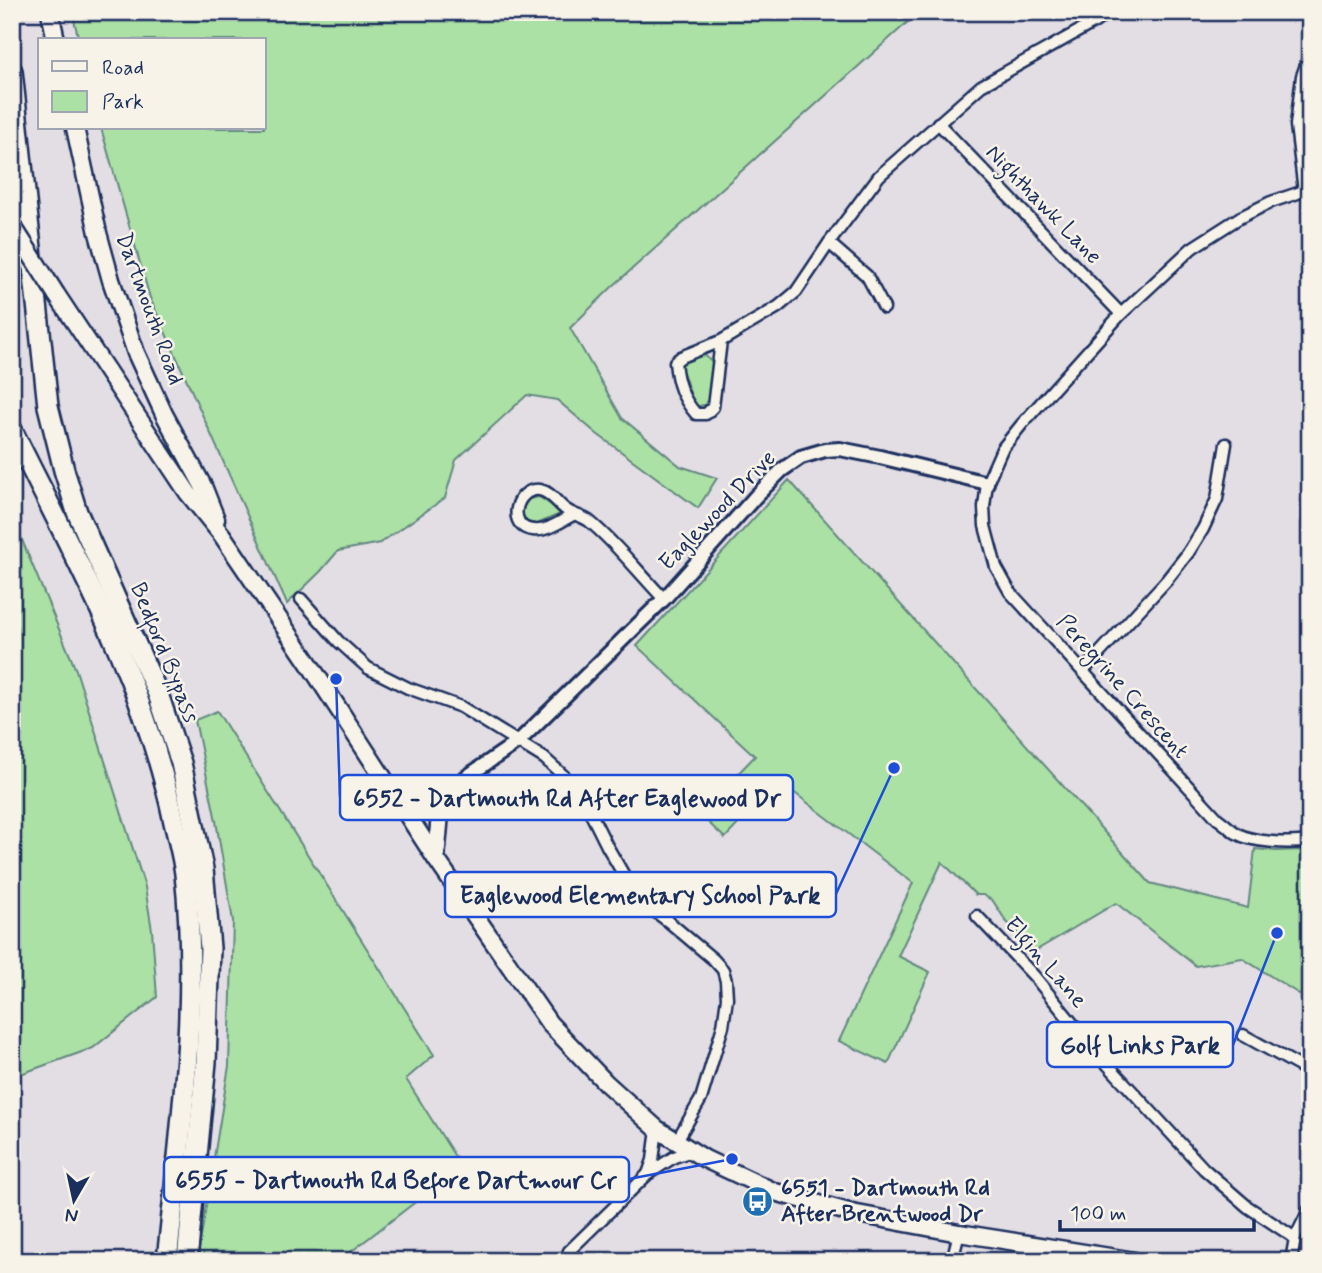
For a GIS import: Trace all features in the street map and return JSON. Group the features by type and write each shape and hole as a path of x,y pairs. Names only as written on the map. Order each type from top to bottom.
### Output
{"highway":[{"name":"Bedford Bypass","path":"12,71 48,406 77,512 158,694 181,763 203,869 210,948 206,1062 187,1261"},
{"name":"Bedford Bypass","path":"12,430 116,641 136,692 169,796 184,872 191,970 167,1261"}],"main road":[{"path":"50,12 56,38"},
{"name":"Dartmouth Road","path":"75,130 98,233 132,341 164,414 203,486 222,535"},
{"name":"Dartmouth Road","path":"12,225 188,493 222,535 436,859 549,1023 606,1083 657,1129 676,1142 705,1159 775,1192 852,1213 1135,1261"},
{"path":"387,785 422,791 447,790 440,814 436,859"}],"street":[{"path":"721,341 713,407 706,414 696,414 687,404 677,381 675,362 721,341 778,307 796,292 879,176 981,86 1096,22 1108,12"},
{"path":"988,483 1008,441 1121,314 1192,248 1239,218 1271,202 1307,191 1296,125 1302,76 1310,54"},
{"name":"Nighthawk Lane","path":"938,123 1121,314"},
{"path":"829,243 867,276 884,308"},
{"path":"1083,671 1166,581 1188,553 1217,499 1226,444"},
{"name":"Eaglewood Drive","path":"408,817 519,741 664,598 756,496 782,470 801,457 840,449 988,483"},
{"name":"Peregrine Crescent","path":"988,483 984,507 988,542 996,567 1010,592 1218,819 1238,834 1258,839 1293,844 1310,841"},
{"path":"573,515 548,528 534,531 523,527 517,517 516,507 519,499 527,493 539,490 551,494 560,505 573,515 586,519 608,539 664,598"},
{"path":"301,599 338,641 368,668 408,688 461,707 544,758 565,777 589,810 637,898 678,929 723,970 727,998 723,1026 701,1099 676,1142"},
{"name":"Elgin Lane","path":"978,916 1034,976 1095,1051 1205,1170 1248,1207 1295,1238"},
{"path":"1243,1035 1310,1072"},
{"path":"648,1174 653,1160 657,1129"},
{"path":"566,1261 569,1251 648,1174 674,1157 692,1151"},
{"path":"1291,1261 1295,1238 1310,1208"},
{"path":"952,1261 959,1233"}],"green space":[{"path":"72,12 919,12 612,287 570,328 622,418 680,466 717,478 698,508 597,434 557,400 527,395 456,460 445,498 380,543 338,551 287,604 150,298 102,130 266,130 266,38 78,38"},
{"path":"702,353 712,362 711,396 708,404 695,407 680,364"},
{"path":"789,480 1150,883 1248,908 1255,849 1302,850 1310,866 1310,1001 1242,958 1196,966 1116,903 1035,951 1006,921 993,901 983,895 976,895 942,862 898,956 930,972 888,1064 839,1041 913,883 779,781 725,838 699,814 755,756 637,646"},
{"path":"539,497 560,514 537,524 527,522 521,511 529,499"},
{"path":"12,516 76,670 145,887 152,930 157,997 93,1048 12,1077"},
{"path":"217,711 434,1055 406,1079 461,1166 339,1261 197,1261 229,1066 233,921 195,720"}],"place":[{"name":"6552 - Dartmouth Rd After Eaglewood Dr","path":"336,679"},
{"name":"Eaglewood Elementary School Park","path":"894,768"},
{"name":"Golf Links Park","path":"1277,933"},
{"name":"6555 - Dartmouth Rd Before Dartmour Cr","path":"732,1159"},
{"name":"6551 - Dartmouth Rd After Brentwood Dr","path":"758,1202"}]}
